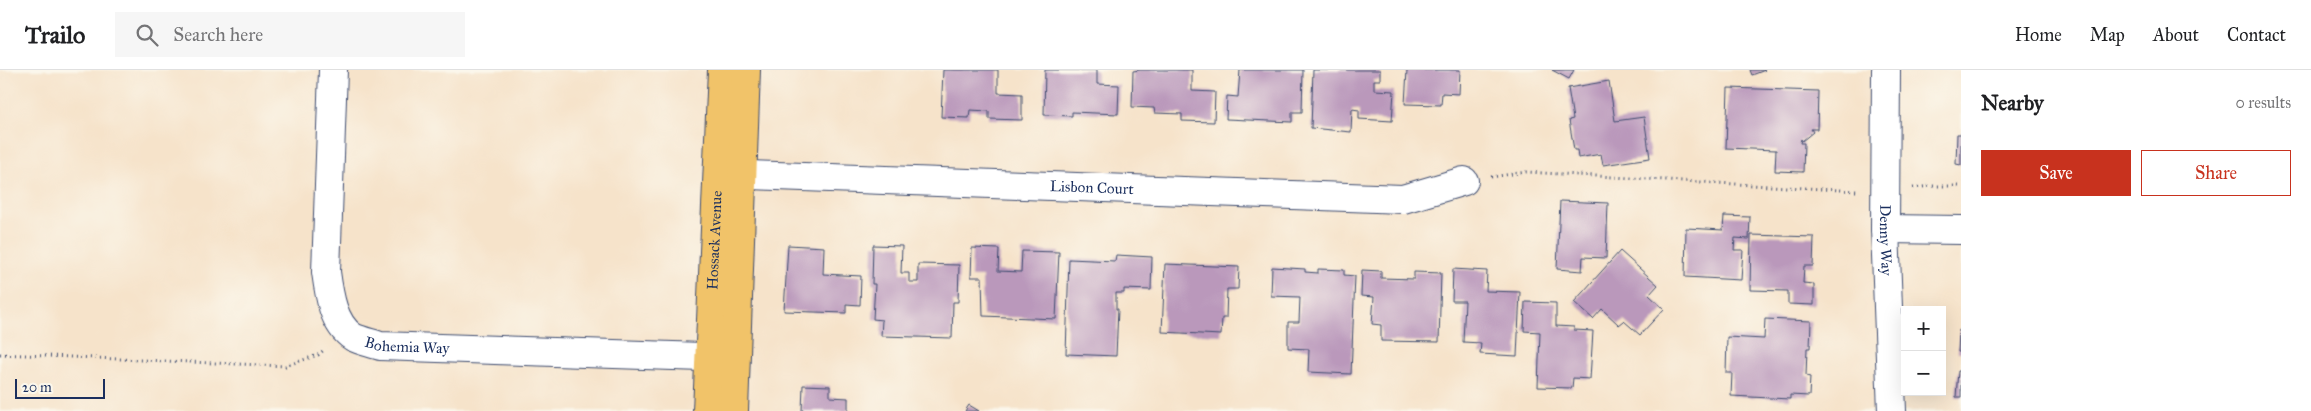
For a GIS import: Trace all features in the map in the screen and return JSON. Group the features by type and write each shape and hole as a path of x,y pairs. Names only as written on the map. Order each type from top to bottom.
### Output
{"main road":[{"name":"Hossack Avenue","path":"722,70 731,174"},
{"name":"Hossack Avenue","path":"734,411 723,358 731,174 746,70"},
{"name":"Hossack Avenue","path":"707,411 723,358"}],"street":[{"name":"Bohemia Way","path":"333,70 326,272 331,302 344,328 354,337 380,346 723,358"},
{"name":"Denny Way","path":"1886,70 1885,229 1892,411"},
{"name":"Lisbon Court","path":"731,174 1403,198 1464,181"},
{"path":"1885,229 1961,230"}],"path":[{"path":"1464,181 1526,172 1885,192 1931,186 1961,186"},
{"path":"0,354 286,366 318,355 344,328"}],"building":[{"path":"943,70 998,70 998,93 1022,94 1022,120 989,119 989,111 970,110 969,118 941,117"},
{"path":"1045,70 1097,70 1097,84 1119,85 1118,114 1072,112 1072,116 1044,115"},
{"path":"1192,70 1192,91 1215,92 1214,122 1182,121 1182,114 1155,113 1154,108 1132,107 1133,71"},
{"path":"1240,70 1303,70 1302,112 1292,112 1292,122 1226,119 1227,96 1238,97"},
{"path":"1313,70 1380,70 1380,80 1374,80 1374,90 1394,91 1392,121 1359,119 1359,110 1352,109 1351,132 1311,128"},
{"path":"1407,70 1460,70 1459,94 1442,93 1441,105 1405,104"},
{"path":"1552,70 1574,70 1569,79"},
{"path":"1750,70 1765,70 1752,75"},
{"path":"1609,81 1615,121 1644,117 1650,158 1603,165 1601,154 1578,158 1577,150 1574,150 1569,120 1573,119 1568,88"},
{"path":"1728,88 1818,91 1817,129 1811,129 1813,132 1802,141 1801,139 1800,143 1804,143 1803,172 1775,171 1776,150 1726,148"},
{"path":"1957,134 1961,134 1961,165 1956,164"},
{"path":"1560,201 1608,203 1606,258 1583,257 1582,271 1557,269"},
{"path":"1724,216 1750,217 1749,239 1735,238 1734,250 1743,250 1741,280 1685,277 1686,228 1723,230"},
{"path":"1751,235 1814,237 1813,266 1804,266 1803,283 1814,284 1814,305 1788,304 1788,291 1750,290"},
{"path":"788,245 824,247 823,274 861,276 860,305 846,304 846,313 784,311"},
{"path":"873,245 902,246 901,273 909,273 909,282 918,282 918,264 959,265 958,302 953,302 952,338 881,336 882,320 873,319 875,284 872,284"},
{"path":"972,248 999,249 998,271 1021,272 1022,251 1059,252 1056,319 983,316 982,277 971,277"},
{"path":"1620,251 1658,285 1649,295 1664,309 1640,335 1624,321 1619,325 1602,309 1593,319 1574,302"},
{"path":"1116,255 1152,257 1151,290 1124,289 1124,293 1116,293 1116,309 1118,309 1116,356 1066,354 1069,259 1115,261"},
{"path":"1165,264 1239,267 1238,289 1227,289 1226,318 1222,318 1221,335 1162,332"},
{"path":"1272,267 1305,269 1305,272 1318,273 1318,269 1344,270 1344,275 1355,276 1351,374 1308,372 1309,349 1288,348 1288,322 1299,322 1300,297 1271,296"},
{"path":"1453,269 1487,271 1486,291 1520,292 1517,356 1480,354 1481,343 1463,342 1465,301 1452,301"},
{"path":"1362,270 1381,271 1381,278 1414,279 1414,272 1441,273 1439,342 1381,341 1381,325 1372,324 1374,297 1361,296"},
{"path":"1525,302 1556,303 1556,326 1574,327 1574,330 1593,331 1590,379 1573,378 1572,388 1538,387 1540,332 1524,331"},
{"path":"1765,319 1811,321 1810,348 1807,348 1806,376 1810,377 1809,396 1790,395 1790,399 1731,396 1732,373 1726,373 1727,337 1764,339"},
{"path":"1959,330 1961,330 1961,352 1958,352"},
{"path":"1958,371 1961,371 1961,397 1956,397"},
{"path":"803,385 830,386 830,397 848,398 848,411 802,411"},
{"path":"969,405 979,411 965,411"}]}
